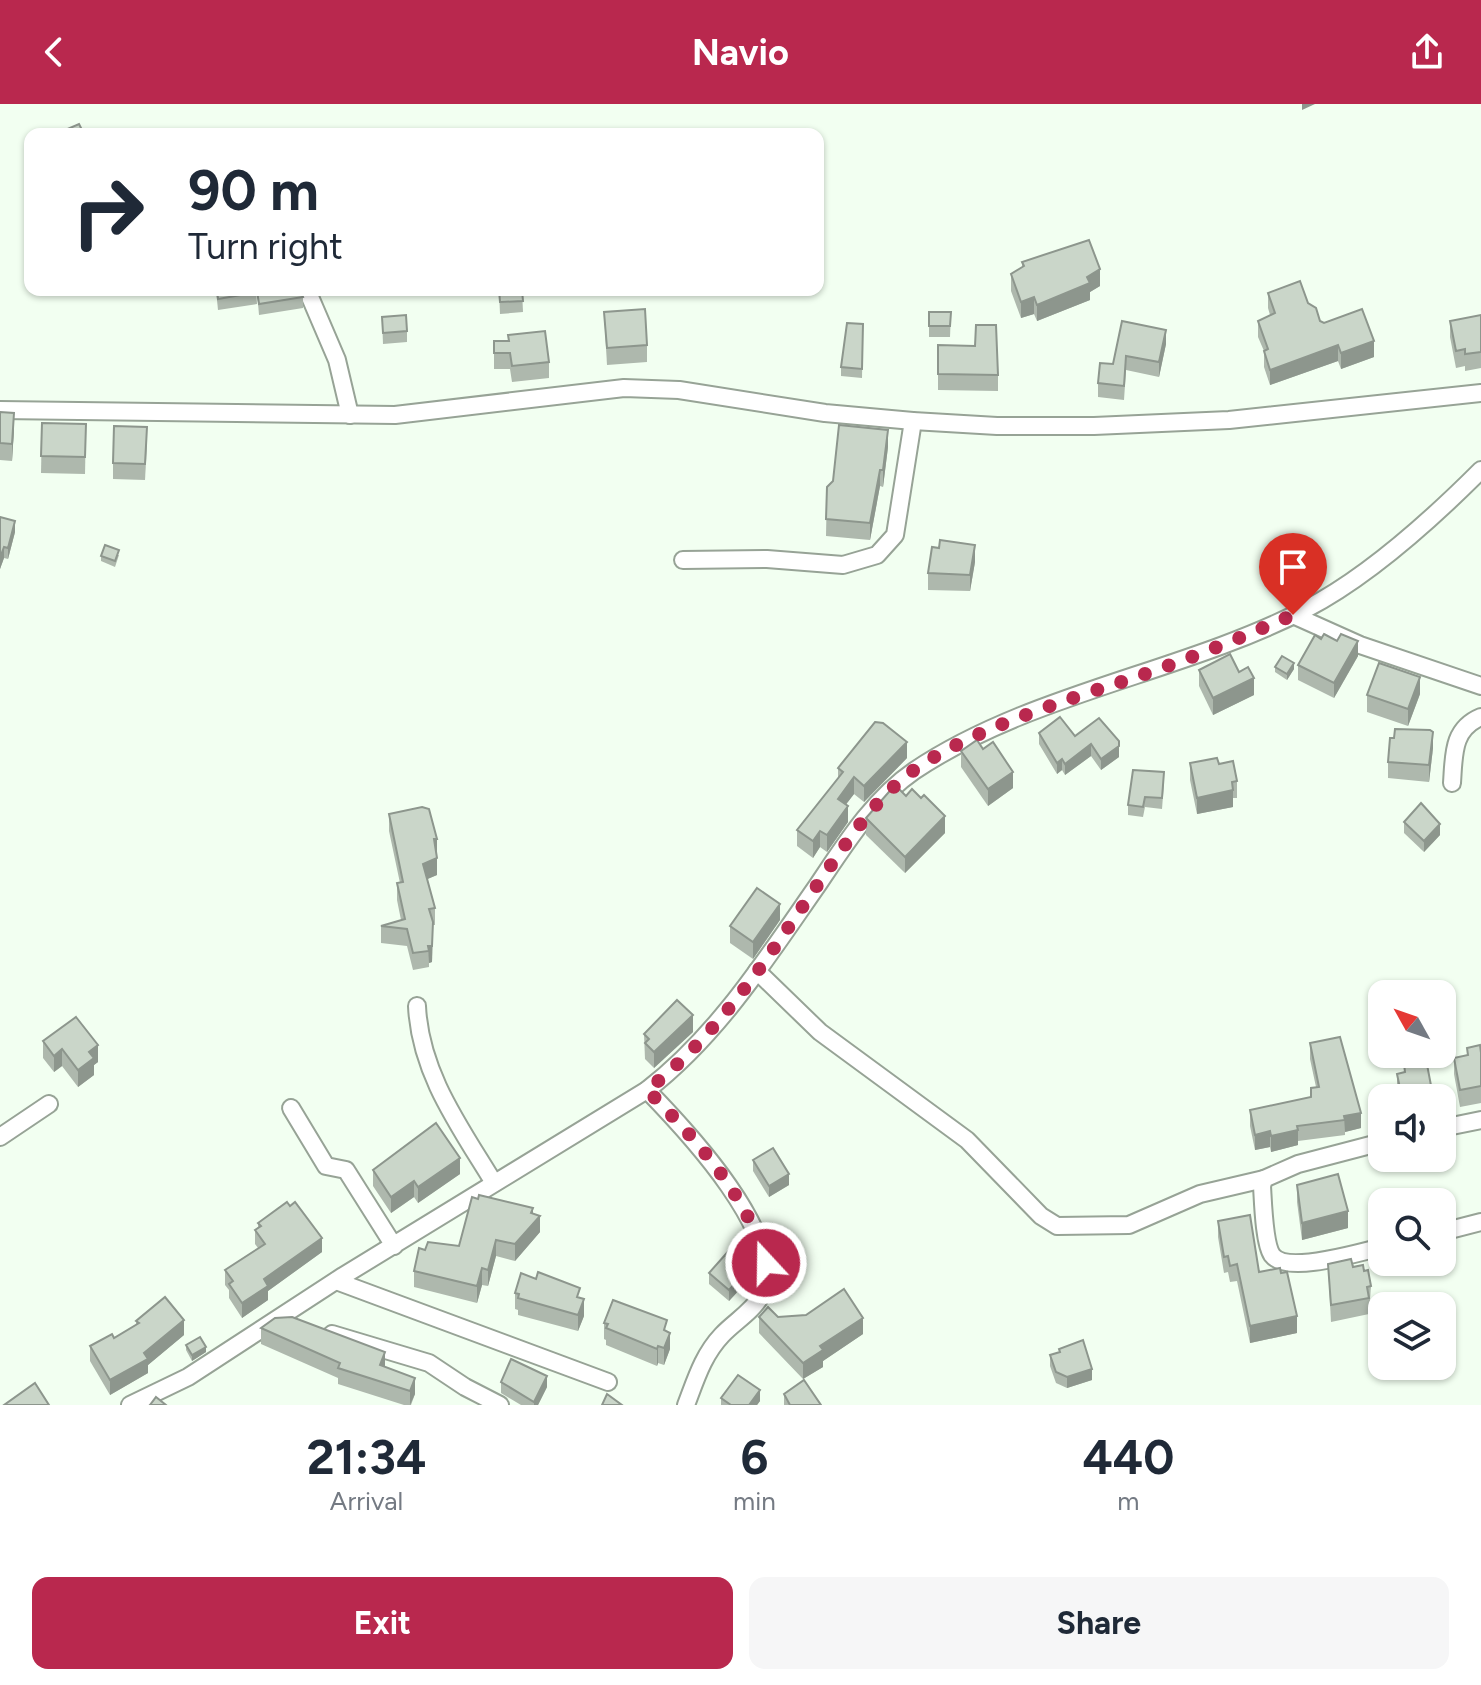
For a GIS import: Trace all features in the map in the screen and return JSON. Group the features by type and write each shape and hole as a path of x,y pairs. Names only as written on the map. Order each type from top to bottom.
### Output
{"street":[{"path":"310,296 337,360 350,415"},
{"path":"0,410 350,415 464,408 588,389 624,388 679,390 825,413 913,421 1094,426 1229,420 1481,393"},
{"path":"683,560 767,559 843,565 877,555 895,535 913,421"},
{"path":"130,1405 188,1377 336,1281 647,1090 704,1040 868,815 914,771 1045,707 1218,647 1293,615 1368,570 1481,470"},
{"path":"1293,615 1360,645 1481,686"},
{"path":"1452,783 1458,735 1467,724 1481,717"},
{"path":"757,971 820,1032 967,1140 1041,1216 1057,1226 1129,1225 1200,1194 1264,1179 1298,1164 1368,1146"},
{"path":"417,1006 418,1034 427,1063 494,1183"},
{"path":"647,1090 674,1117 728,1186 753,1229 766,1263 761,1295 712,1346 702,1362 686,1405"},
{"path":"0,1137 49,1104"},
{"path":"291,1108 326,1166 346,1170 361,1189 394,1246"},
{"path":"1456,1125 1481,1120"},
{"path":"1264,1179 1269,1249 1277,1260 1287,1264 1302,1263 1368,1250"},
{"path":"1456,1228 1481,1222"},
{"path":"336,1281 608,1382"},
{"path":"266,1325 291,1319 429,1363 500,1405"}],"building":[{"path":"1089,240 1100,269 1087,277 1090,283 1037,305 1034,297 1021,302 1011,274 1024,266 1022,262"},
{"path":"1300,281 1308,303 1316,308 1320,321 1324,323 1362,309 1374,341 1341,353 1338,345 1270,370 1264,351 1268,349 1258,321 1275,313 1268,293"},
{"path":"258,296 303,297 259,304"},
{"path":"500,296 523,296 523,301 500,302"},
{"path":"645,309 647,345 607,348 604,312"},
{"path":"929,312 951,312 950,326 929,326"},
{"path":"406,315 407,331 383,333 382,317"},
{"path":"1481,315 1481,352 1465,354 1465,349 1456,351 1450,321"},
{"path":"1122,321 1166,330 1159,362 1126,356 1124,386 1098,383 1100,363 1113,364"},
{"path":"847,323 863,324 862,369 841,367"},
{"path":"976,325 996,325 998,375 938,374 938,345 975,346"},
{"path":"545,331 549,362 512,366 510,353 494,353 494,341 509,341 508,335"},
{"path":"0,412 14,413 12,444 0,443"},
{"path":"42,423 86,424 85,457 41,456"},
{"path":"839,425 888,430 883,470 880,470 870,523 826,519 827,487 833,481"},
{"path":"114,426 147,427 145,464 113,463"},
{"path":"0,517 15,521 8,548 4,547 0,558"},
{"path":"940,540 975,545 970,575 928,573 932,547 939,548"},
{"path":"105,545 119,550 115,561 101,556"},
{"path":"1324,634 1337,641 1341,634 1358,641 1334,683 1298,665 1315,635 1321,639"},
{"path":"1230,654 1239,672 1248,667 1254,678 1213,698 1199,670"},
{"path":"1282,656 1294,663 1287,674 1275,667"},
{"path":"1379,663 1420,677 1408,709 1367,695"},
{"path":"1060,717 1075,736 1099,718 1119,741 1119,746 1101,759 1091,744 1065,764 1062,759 1057,763 1039,733"},
{"path":"875,722 883,723 907,742 864,786 854,777 838,799 848,806 827,835 820,831 813,841 797,830 843,772 838,768"},
{"path":"1395,729 1433,732 1429,765 1388,762 1390,738 1394,738"},
{"path":"977,740 983,749 993,742 1013,772 988,789 961,751"},
{"path":"1217,758 1219,764 1233,761 1237,781 1232,782 1233,790 1197,798 1190,763"},
{"path":"1133,770 1164,772 1162,798 1145,797 1143,807 1128,805"},
{"path":"895,785 906,796 912,789 921,798 924,795 945,816 905,857 866,818"},
{"path":"1421,803 1440,824 1424,841 1404,822"},
{"path":"422,807 429,809 437,839 434,839 437,858 423,864 435,908 429,909 433,922 432,946 428,946 429,951 413,953 407,929 381,926 405,919 397,883 403,882 389,814"},
{"path":"757,888 780,904 753,942 730,926"},
{"path":"677,1000 693,1015 654,1052 645,1043 649,1039 644,1034"},
{"path":"76,1017 98,1045 89,1052 94,1058 78,1070 62,1049 54,1056 43,1041"},
{"path":"1340,1037 1361,1113 1344,1116 1345,1120 1297,1126 1298,1130 1271,1136 1270,1131 1255,1135 1250,1110 1311,1097 1311,1088 1319,1087 1310,1043"},
{"path":"1480,1045 1481,1086 1460,1090 1456,1058 1468,1055 1467,1048"},
{"path":"1404,1068 1428,1068 1431,1084 1399,1084 1397,1074 1405,1072"},
{"path":"436,1123 460,1158 418,1187 414,1181 391,1197 373,1170"},
{"path":"773,1148 789,1174 769,1186 753,1160"},
{"path":"1338,1174 1348,1211 1302,1223 1297,1185"},
{"path":"479,1195 533,1208 531,1213 540,1216 515,1244 496,1240 488,1270 482,1268 477,1286 414,1271 419,1248 425,1250 428,1242 459,1246 472,1197 478,1199"},
{"path":"287,1202 290,1206 295,1202 322,1238 264,1279 268,1286 242,1303 229,1284 233,1281 225,1270 265,1244 255,1230 261,1226 258,1223"},
{"path":"1250,1215 1259,1272 1280,1268 1281,1273 1287,1272 1297,1316 1250,1326 1237,1264 1230,1266 1228,1256 1224,1257 1218,1221"},
{"path":"733,1246 753,1263 729,1290 709,1273"},
{"path":"1351,1259 1353,1267 1363,1265 1364,1271 1368,1270 1371,1286 1367,1287 1368,1298 1331,1305 1328,1264"},
{"path":"538,1272 580,1288 577,1297 584,1299 578,1315 518,1298 519,1294 515,1293 521,1273 536,1279"},
{"path":"844,1289 863,1318 820,1346 823,1350 803,1363 759,1317 768,1307 778,1317 806,1315"},
{"path":"165,1297 184,1320 144,1353 148,1359 110,1380 90,1346 112,1334 114,1338 139,1323 136,1321"},
{"path":"613,1300 667,1320 664,1330 670,1333 664,1348 658,1346 657,1349 606,1328 608,1324 604,1323"},
{"path":"292,1317 385,1352 380,1365 415,1378 410,1391 338,1368 340,1363 261,1328 275,1318"},
{"path":"200,1337 206,1347 192,1355 186,1345"},
{"path":"1083,1340 1092,1369 1067,1377 1056,1372 1050,1355"},
{"path":"511,1359 547,1376 534,1402 501,1382"},
{"path":"738,1375 760,1390 749,1405 731,1405 721,1398"},
{"path":"804,1380 821,1405 790,1405 784,1394"},
{"path":"35,1383 49,1405 4,1405"},
{"path":"607,1394 622,1405 602,1405"},
{"path":"156,1397 166,1405 150,1405"}],"route":[{"path":"766,1263 753,1229 714,1166 647,1090 679,1066 704,1040 775,947 868,815 899,782 960,746 1045,707 1218,647 1293,615"}]}
